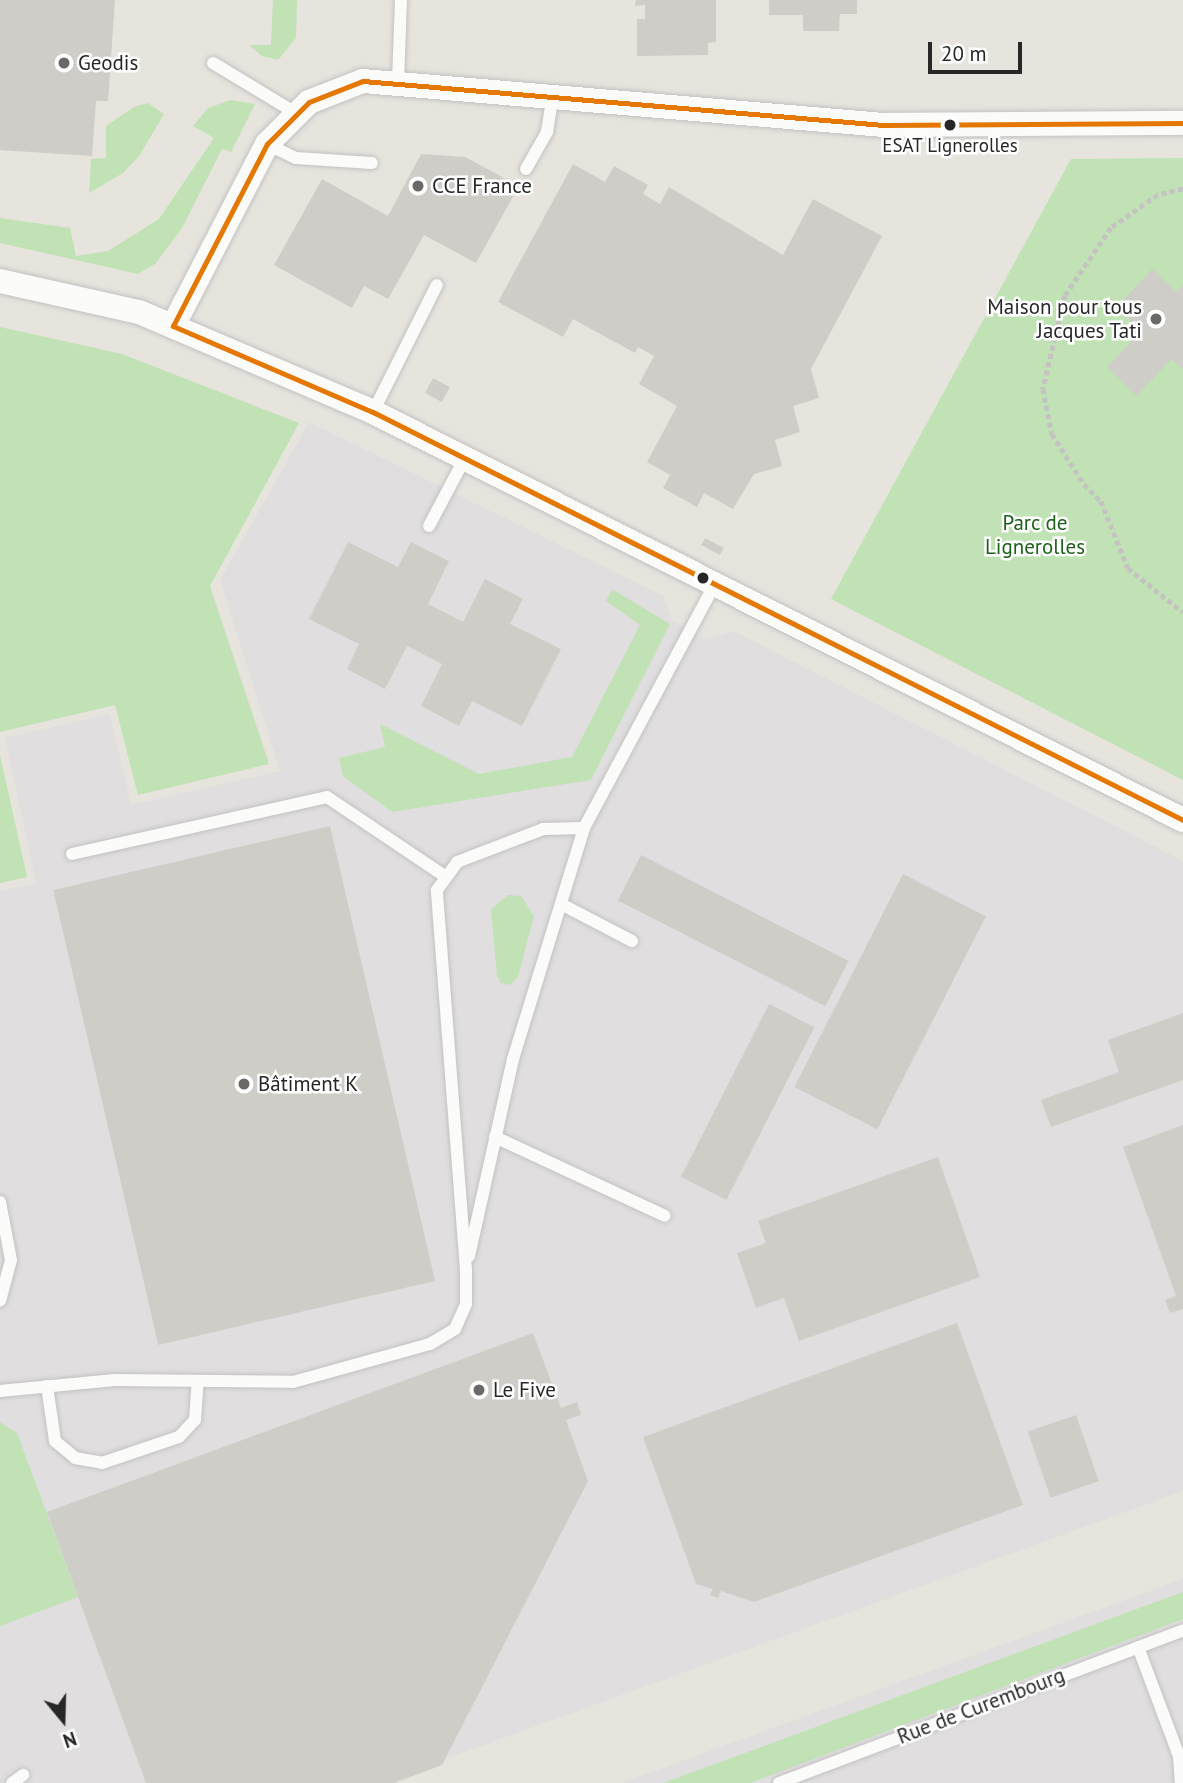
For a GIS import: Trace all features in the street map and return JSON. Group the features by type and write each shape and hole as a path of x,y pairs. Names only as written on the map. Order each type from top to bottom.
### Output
{"street":[{"path":"173,326 267,144 294,112 363,81 884,125 1183,123"},
{"path":"0,281 139,312 373,412 1183,820"}],"lane":[{"path":"398,82 401,0"},
{"path":"213,63 294,112"},
{"path":"526,169 547,132 553,96"},
{"path":"267,144 296,158 372,163"},
{"path":"373,412 437,285"},
{"path":"429,526 465,458"},
{"path":"466,1269 513,1059 563,905 584,828 715,584"},
{"path":"72,854 327,797 446,877"},
{"path":"0,1391 114,1380 293,1382 430,1344 454,1329 467,1304 466,1269 437,890 457,862 543,829 584,828"},
{"path":"563,905 632,941"},
{"path":"495,1138 665,1216"},
{"path":"0,1202 11,1260 0,1301"},
{"path":"47,1386 55,1441 75,1458 102,1463 179,1437 195,1420 198,1381"},
{"name":"Rue de Curembourg","path":"779,1783 1183,1630"},
{"path":"1138,1647 1179,1756 1181,1783"}],"path":[{"path":"1183,189 1158,195 1111,228 1065,296 1043,389 1052,434 1084,484 1101,501 1128,568 1183,612"}],"shaded area":[{"path":"309,422 663,596 672,621 707,640 733,631 1183,861 1183,1491 379,1783 0,1783 0,891 36,883 5,738 110,714 131,805 280,771 220,580"},
{"path":"1183,1579 1183,1783 622,1783"}],"green space":[{"path":"273,0 297,0 296,38 278,60 262,56 249,45 271,45"},
{"path":"230,100 255,104 231,152 222,149 182,228 156,263 138,274 0,243 0,218 70,228 76,256 108,251 159,219 214,138 193,126 208,108"},
{"path":"148,103 164,114 139,156 123,173 89,193 91,159 106,158 106,126 134,107"},
{"name":"Parc de Lignerolles","path":"1183,158 1183,780 831,599 1071,159"},
{"path":"0,327 122,354 299,423 210,586 269,764 138,795 115,705 0,732"},
{"path":"612,589 670,624 591,780 392,812 343,776 339,758 385,747 380,724 479,774 572,757 640,625 606,601"},
{"path":"0,755 27,877 0,883"},
{"path":"508,895 521,896 534,916 518,977 510,985 501,983 497,976 491,909"},
{"path":"0,1422 17,1433 78,1597 0,1626"},
{"path":"1183,1592 1183,1619 750,1783 663,1783"}],"building":[{"path":"0,0 115,0 108,101 96,101 92,156 0,150"},
{"path":"636,0 716,0 716,42 708,43 708,55 637,56 637,19 645,19 645,5 635,6"},
{"path":"769,0 857,0 857,14 840,14 839,31 803,31 803,15 769,15"},
{"path":"421,154 465,157 519,186 476,263 424,235 388,299 364,286 352,308 274,265 322,179 388,216"},
{"path":"573,164 605,182 614,166 648,185 643,194 660,204 669,187 783,255 813,199 882,236 811,369 819,398 793,406 800,432 775,440 782,466 754,474 733,509 704,493 697,507 663,488 670,475 647,462 677,406 639,384 654,356 638,347 635,353 573,319 563,337 498,302"},
{"name":"Maison pour tous Jacques Tati","path":"1152,269 1177,292 1183,285 1183,369 1171,359 1137,396 1107,367 1141,331 1116,308"},
{"path":"433,378 450,387 442,402 425,393"},
{"path":"705,538 724,548 720,555 701,545"},
{"path":"348,542 398,567 411,542 449,561 428,604 463,622 485,579 523,599 510,624 561,649 522,726 472,701 459,726 421,706 442,664 407,646 385,689 347,669 359,644 309,619"},
{"name":"Bâtiment K","path":"330,826 435,1281 158,1345 53,890"},
{"path":"641,855 849,961 825,1006 618,900"},
{"path":"903,874 986,916 877,1129 794,1087"},
{"path":"769,1004 814,1027 726,1200 681,1177"},
{"path":"1183,1013 1183,1080 1051,1127 1041,1100 1119,1072 1108,1040"},
{"path":"1183,1125 1183,1309 1170,1313 1165,1300 1176,1296 1123,1147"},
{"path":"938,1157 980,1277 799,1341 784,1298 756,1308 737,1253 766,1243 758,1221"},
{"path":"957,1323 1023,1505 754,1602 721,1591 718,1598 710,1595 713,1589 696,1584 643,1437"},
{"path":"533,1333 561,1408 577,1402 581,1415 566,1420 588,1481 442,1765 394,1783 146,1783 47,1512"},
{"path":"1076,1415 1099,1481 1051,1498 1028,1432"}],"transit line":[{"path":"173,326 267,144 309,102 363,81 884,125 1183,123"},
{"path":"173,326 373,412 1183,820"}],"place":[{"name":"Geodis","path":"64,63"},
{"name":"ESAT Lignerolles","path":"950,125"},
{"name":"CCE France","path":"418,186"},
{"name":"Maison pour tous Jacques Tati","path":"1156,319"},
{"name":"Bâtiment K","path":"244,1084"},
{"name":"Le Five","path":"479,1390"}]}
